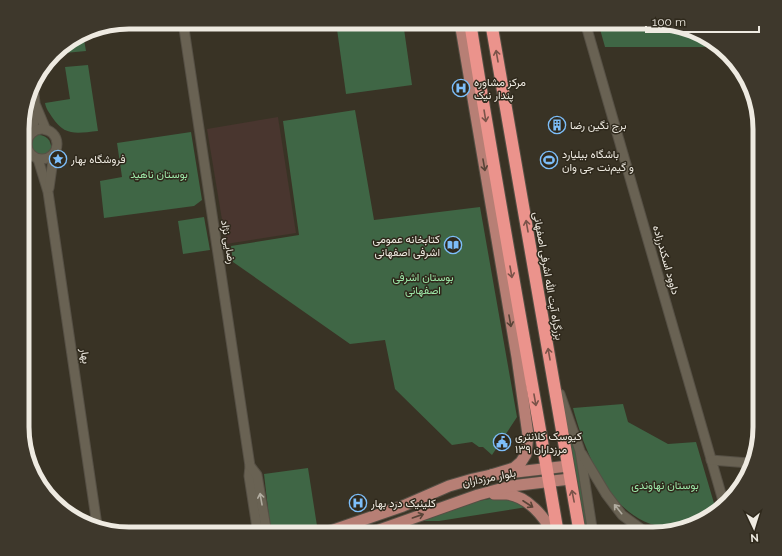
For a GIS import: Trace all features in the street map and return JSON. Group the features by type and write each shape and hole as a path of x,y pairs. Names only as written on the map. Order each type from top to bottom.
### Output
{"highway":[{"path":"471,29 475,85 497,215 547,468 557,527"},
{"name":"بزرگراه آیت الله اشرفی اصفهانی","path":"492,29 579,527"}],"main road":[{"path":"462,29 475,85"},
{"path":"491,475 504,471 518,464 526,454 528,439 523,395 495,229 497,215"},
{"name":"بلوار مرزداران","path":"342,527 403,506 429,494 473,478 568,466"},
{"name":"بلوار مرزداران","path":"388,527 478,495 511,486 570,479"},
{"path":"429,494 436,500 436,510"},
{"path":"478,495 508,494 517,498 531,506 542,515 549,527"}],"street":[{"name":"رضایی نژاد","path":"184,29 250,466 249,476 257,527"},
{"name":"داوود اسکندرزاده","path":"587,29 723,499"},
{"path":"34,96 34,132"},
{"path":"35,103 46,130 54,136 56,141 56,149 54,153 48,192"},
{"path":"29,137 34,132 46,130"},
{"path":"29,151 30,154 38,159 47,158 54,153"},
{"path":"38,159 48,192"},
{"name":"بهار","path":"48,192 98,522"},
{"path":"552,374 580,452 592,527"},
{"path":"580,452 606,494 622,514 639,527"},
{"path":"711,460 746,463"},
{"name":"رضایی نژاد","path":"250,466 257,475 266,527"}],"shaded area":[{"path":"278,117 296,233 226,244 207,129"}],"green space":[{"path":"337,29 404,29 412,85 346,94"},
{"path":"600,29 660,29 679,32 703,42 710,47 605,47"},
{"path":"84,40 86,51 64,53"},
{"path":"88,65 98,131 78,133 67,131 62,128 52,117 45,103 70,99 65,67"},
{"name":"بوستان اشرفی اصفهانی","path":"355,110 374,220 480,207 517,417 492,455 483,447 479,447 472,442 452,445 395,389 385,340 350,344 233,262 231,246 299,235 283,121"},
{"name":"بوستان ناهید","path":"191,132 202,200 194,206 104,218 100,181 122,177 117,143"},
{"path":"34,136 44,136 50,142 50,152 44,158 34,158 29,153 29,141"},
{"path":"204,217 210,250 183,254 178,221"},
{"name":"بوستان نهاوندی","path":"623,404 628,422 668,444 696,442 715,505 697,517 685,522 665,526 649,523 632,514 617,500 604,484 585,445 573,408"},
{"path":"562,410 578,458 591,527 586,527"},
{"path":"308,468 317,526 270,527 264,474"},
{"path":"509,497 527,507 439,521 422,521 465,505 487,499"}],"place":[{"name":"مرکز مشاوره پندار نیک","path":"461,88"},
{"name":"برج نگین رضا","path":"557,125"},
{"name":"فروشگاه بهار","path":"58,159"},
{"name":"باشگاه بیلیارد و گیم‌نت جی وان","path":"549,160"},
{"name":"کتابخانه عمومی اشرفی اصفهانی","path":"453,245"},
{"name":"کیوسک کلانتری ۱۳۹ مرزداران","path":"502,442"},
{"name":"کلینیک درد بهار","path":"358,503"}]}
